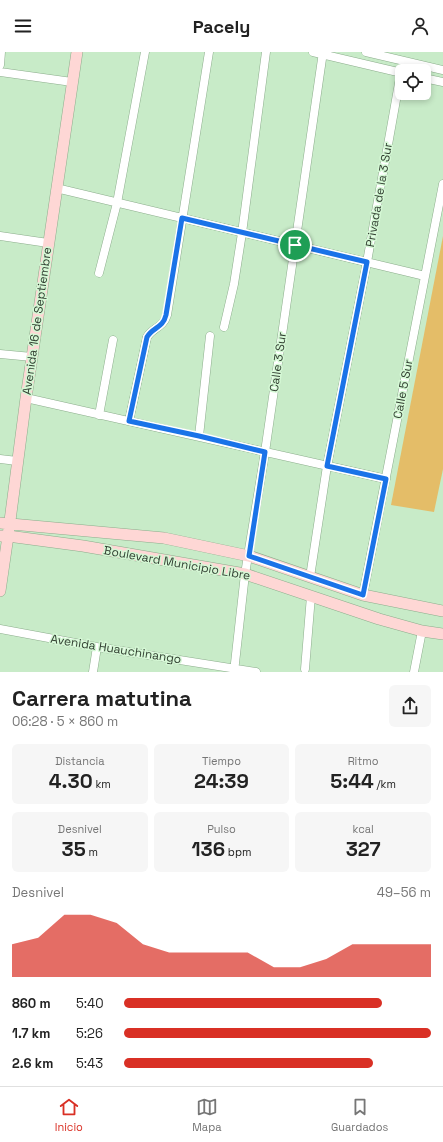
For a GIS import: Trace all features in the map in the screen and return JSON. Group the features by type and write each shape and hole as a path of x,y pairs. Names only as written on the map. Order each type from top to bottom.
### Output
{"main road":[{"name":"Avenida 16 de Septiembre","path":"0,591 5,523 17,461 77,52"},
{"name":"Boulevard Municipio Libre","path":"5,523 164,538 249,556 363,595 443,611"},
{"name":"Boulevard Municipio Libre","path":"4,536 83,546 245,574 379,619 422,631 443,634"}],"street":[{"path":"0,65 1,52"},
{"path":"99,273 117,203 145,52"},
{"path":"129,421 147,337 165,320 210,52"},
{"path":"224,327 234,284 242,232 266,52"},
{"path":"313,52 323,53 395,71"},
{"path":"366,52 388,54 443,70"},
{"name":"Calle 3 Sur","path":"234,670 245,574 265,452 323,53"},
{"path":"0,72 72,82"},
{"path":"431,79 443,82"},
{"name":"Privada de la 3 Sur","path":"310,577 327,466 367,262 396,100"},
{"name":"Calle 5 Sur","path":"363,595 443,184"},
{"path":"56,188 425,276"},
{"path":"0,236 48,243"},
{"path":"199,436 210,336"},
{"path":"99,415 113,340"},
{"path":"0,354 32,357"},
{"path":"26,398 386,479"},
{"path":"0,459 17,461"},
{"path":"305,669 311,596"},
{"name":"Avenida Huauchinango","path":"0,629 97,647 234,670 256,672"},
{"path":"414,672 422,631"},
{"path":"93,672 97,647"}],"shaded area":[{"path":"443,236 443,469 434,512 391,505"}],"route":[{"path":"182,218 295,245 367,262 327,466 386,479 363,595 249,556 265,452 129,421 147,337 165,320 182,218"}]}
